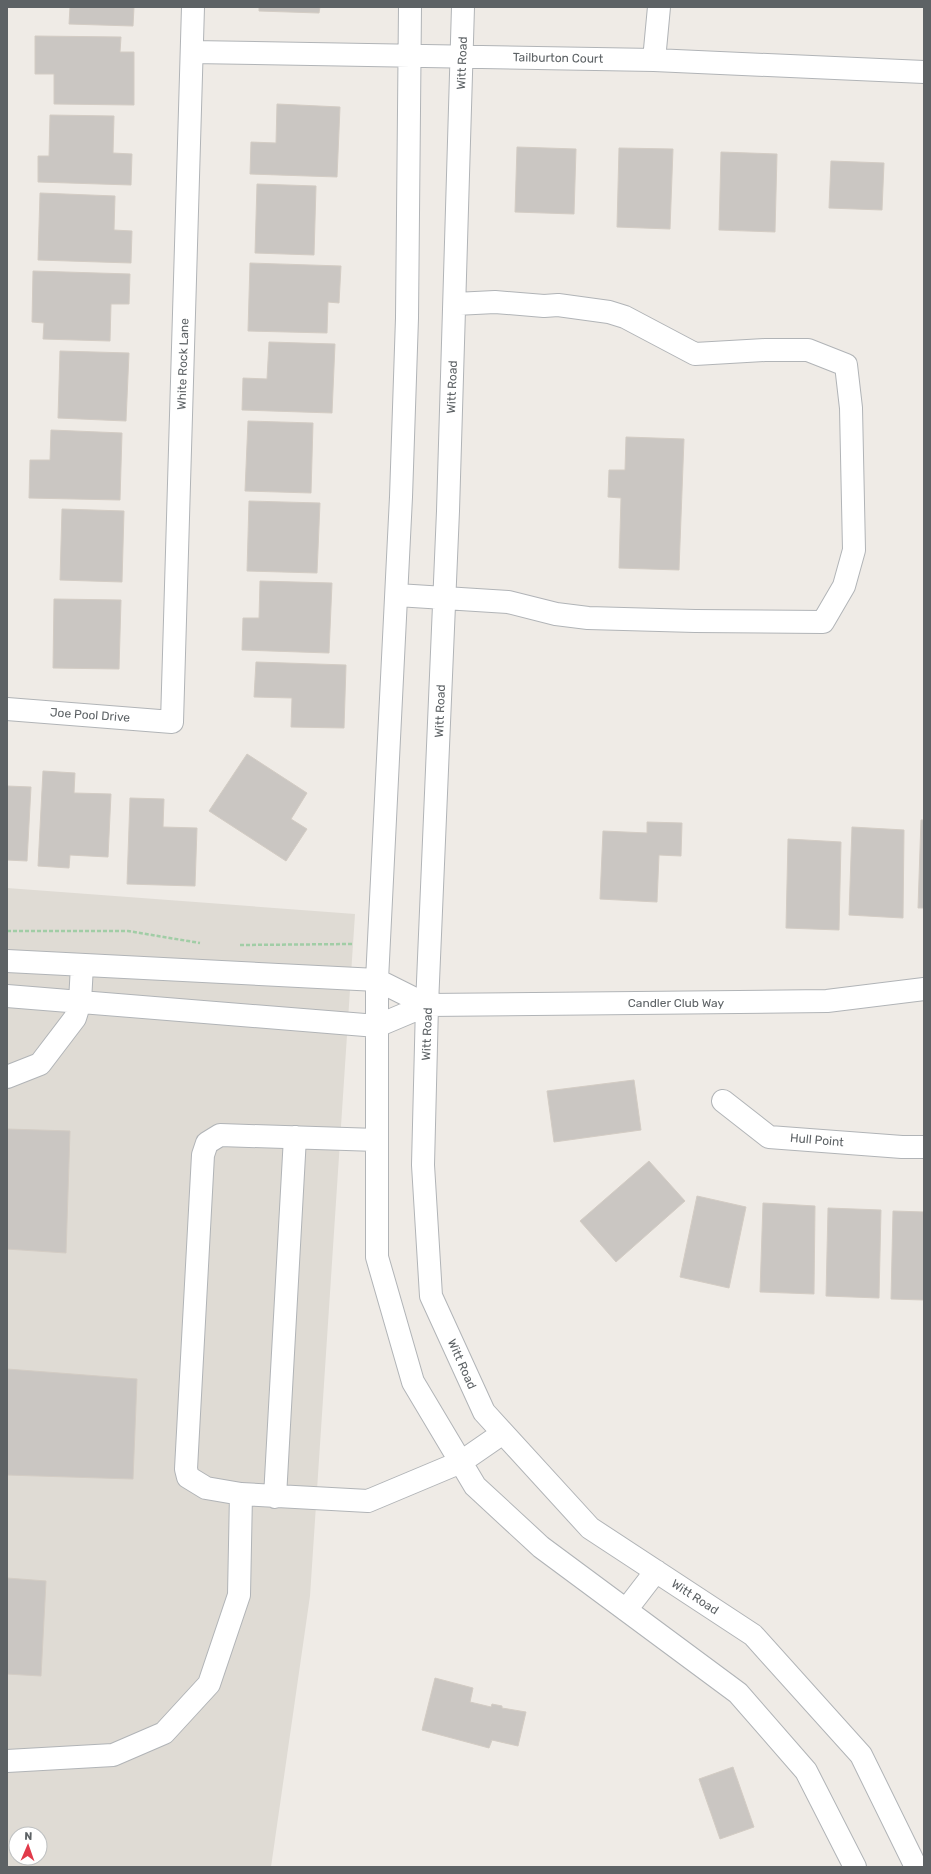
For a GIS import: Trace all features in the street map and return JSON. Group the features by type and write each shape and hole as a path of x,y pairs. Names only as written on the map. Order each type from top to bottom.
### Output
{"street":[{"name":"White Rock Lane","path":"172,722 193,7"},
{"path":"410,7 407,318 397,595 377,980 377,1257 413,1382 475,1486 541,1547 738,1693 806,1771 855,1867"},
{"name":"Witt Road","path":"464,7 455,304 427,1005 423,1165 431,1296 484,1412 590,1528 753,1634 861,1755 916,1867"},
{"path":"654,60 659,7"},
{"name":"Tailburton Court","path":"192,52 654,60 924,72"},
{"path":"397,595 508,602 556,614 588,618 695,622 823,622 844,586 854,550 851,408 846,365 808,350 695,354 625,316 609,312 558,305 544,306 495,302 455,304"},
{"name":"Joe Pool Drive","path":"7,709 172,722"},
{"path":"7,961 377,980 427,1005"},
{"path":"7,1077 40,1064 74,1018 80,1002 82,965"},
{"name":"Candler Club Way","path":"427,1005 827,1001 924,989"},
{"path":"7,996 378,1026 427,1005"},
{"name":"Hull Point","path":"723,1101 769,1136 902,1147 924,1147"},
{"path":"377,1140 220,1135 207,1143 203,1155 186,1469 188,1477 206,1488 241,1494 368,1501 461,1462 503,1433"},
{"path":"275,1496 295,1137"},
{"path":"7,1761 112,1755 164,1733 208,1684 239,1594 241,1494"},
{"path":"626,1610 656,1571"}],"path":[{"path":"7,931 128,931 204,943"},
{"path":"238,945 357,944"}],"shaded area":[{"path":"7,888 355,914 310,1596 271,1867 7,1867"}],"building":[{"path":"70,7 134,7 133,26 69,24"},
{"path":"259,7 320,7 319,13 259,11"},
{"path":"35,36 121,37 120,52 134,52 134,105 54,104 54,74 35,74"},
{"path":"277,104 340,107 337,177 250,174 251,142 276,143"},
{"path":"50,115 114,116 113,153 132,154 131,185 38,182 38,156 49,156"},
{"path":"517,147 576,149 574,214 515,212"},
{"path":"619,148 673,149 670,229 617,227"},
{"path":"721,152 777,154 775,232 719,230"},
{"path":"831,161 884,163 882,210 829,208"},
{"path":"257,184 316,186 314,255 255,253"},
{"path":"40,193 115,196 114,230 132,231 131,263 38,260"},
{"path":"250,263 341,266 339,303 328,302 327,333 248,331"},
{"path":"33,271 130,274 129,304 111,304 110,341 43,339 44,323 32,322"},
{"path":"269,342 335,344 332,413 242,410 243,378 267,379"},
{"path":"60,351 129,353 126,421 58,418"},
{"path":"248,421 313,423 311,493 245,491"},
{"path":"51,430 122,433 120,500 29,498 30,460 50,460"},
{"path":"626,437 684,439 679,570 619,568 621,498 608,497 609,470 625,470"},
{"path":"249,501 320,503 317,573 247,571"},
{"path":"62,509 124,511 122,582 60,580"},
{"path":"260,581 332,583 329,653 242,650 243,618 259,618"},
{"path":"54,599 121,600 119,669 53,668"},
{"path":"256,662 346,665 344,728 291,727 292,698 254,697"},
{"path":"247,754 307,793 291,819 307,829 286,861 209,811"},
{"path":"43,771 75,773 74,793 111,794 108,857 70,855 69,868 38,866"},
{"path":"7,786 31,787 27,861 7,860"},
{"path":"130,798 164,799 163,827 197,828 195,886 127,884"},
{"path":"921,820 924,820 924,908 918,908"},
{"path":"647,822 682,823 681,856 659,855 657,902 600,899 603,831 647,833"},
{"path":"852,827 904,830 903,918 849,915"},
{"path":"788,839 841,842 839,930 786,928"},
{"path":"634,1080 641,1130 554,1142 547,1091"},
{"path":"7,1129 70,1131 66,1253 7,1249"},
{"path":"649,1161 685,1201 616,1262 580,1221"},
{"path":"697,1196 746,1207 729,1288 680,1277"},
{"path":"763,1203 815,1206 814,1294 760,1292"},
{"path":"828,1208 881,1210 879,1298 826,1296"},
{"path":"893,1211 924,1212 924,1300 891,1299"},
{"path":"7,1369 137,1379 133,1479 7,1475"},
{"path":"7,1578 46,1581 41,1676 7,1674"},
{"path":"435,1678 473,1688 470,1702 491,1707 492,1704 502,1706 502,1708 526,1712 518,1746 492,1740 489,1748 422,1730"},
{"path":"733,1767 754,1827 720,1839 699,1779"}]}
